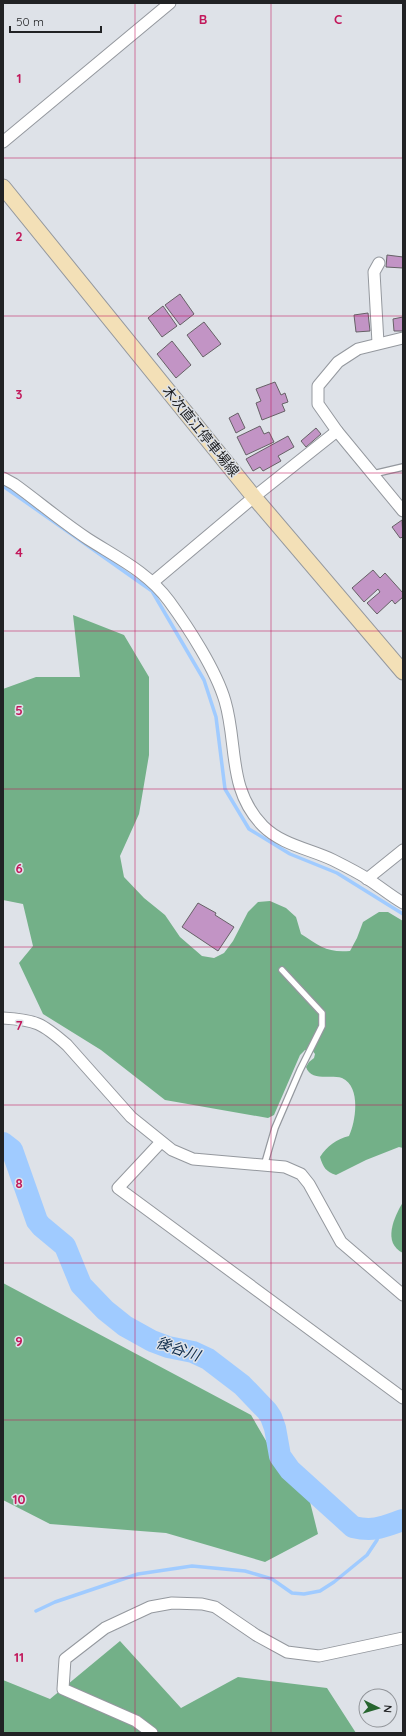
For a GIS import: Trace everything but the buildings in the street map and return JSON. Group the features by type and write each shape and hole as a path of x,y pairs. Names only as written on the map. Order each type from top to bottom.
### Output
{"main road":[{"name":"木次直江停車場線","path":"3,187 254,497 403,672"}],"street":[{"path":"3,142 170,3"},
{"path":"378,343 374,272 379,263"},
{"path":"403,338 358,348 338,362 318,386 318,404 337,431 403,511"},
{"path":"153,582 254,497 337,431"},
{"path":"3,478 14,484 87,538 153,582 168,600 197,644 218,683 225,701 236,775 241,793 251,811 264,826 281,839 332,860 367,879 403,903"},
{"path":"367,879 403,850"},
{"path":"3,1018 35,1022 56,1036 67,1045 131,1117 172,1150 193,1159 285,1167 301,1174 309,1184 341,1242 403,1295"},
{"path":"161,1142 118,1188 403,1398"},
{"path":"152,1733 136,1721 63,1688 65,1659 105,1628 150,1607 172,1603 202,1604 215,1607 256,1635 287,1652 319,1656 403,1638"}],"lane":[{"path":"372,474 403,467"},
{"path":"264,1166 278,1121 300,1070 322,1026 322,1013 282,970"}],"green space":[{"path":"73,615 124,635 149,677 149,755 139,814 120,856 124,877 144,898 165,915 180,937 202,956 214,958 224,953 233,941 248,912 258,902 270,901 286,908 296,917 301,934 324,948 335,951 350,951 363,922 379,912 388,912 403,921 403,1148 399,1147 366,1160 336,1175 325,1169 320,1157 333,1144 340,1139 349,1136 354,1122 355,1104 352,1088 348,1082 342,1078 321,1077 308,1072 306,1067 314,1058 315,1054 312,1050 305,1050 300,1055 274,1115 268,1118 165,1100 101,1050 43,1014 19,963 33,946 23,904 3,900 3,689 36,677 80,677"},
{"path":"403,1202 403,1253 397,1249 391,1236 396,1215"},
{"path":"3,1283 251,1415 276,1458 308,1494 318,1534 265,1562 166,1533 50,1524 3,1500"},
{"path":"120,1641 181,1708 238,1677 327,1688 356,1733 3,1733 3,1680 50,1699"}],"waterway":[{"path":"3,486 152,591 204,680 216,717 225,789 249,829 290,854 337,873 403,914"},
{"name":"後谷川","path":"3,1143 12,1150 37,1221 65,1246 81,1285 105,1310 125,1326 152,1341 168,1347 193,1352 208,1359 242,1385 271,1417 275,1428 280,1456 290,1470 353,1527 373,1529 384,1527 403,1520"},
{"path":"36,1611 55,1602 138,1574 192,1566 245,1571 272,1579 292,1593 304,1594 320,1591 334,1582 367,1555 377,1540 379,1529"}]}
